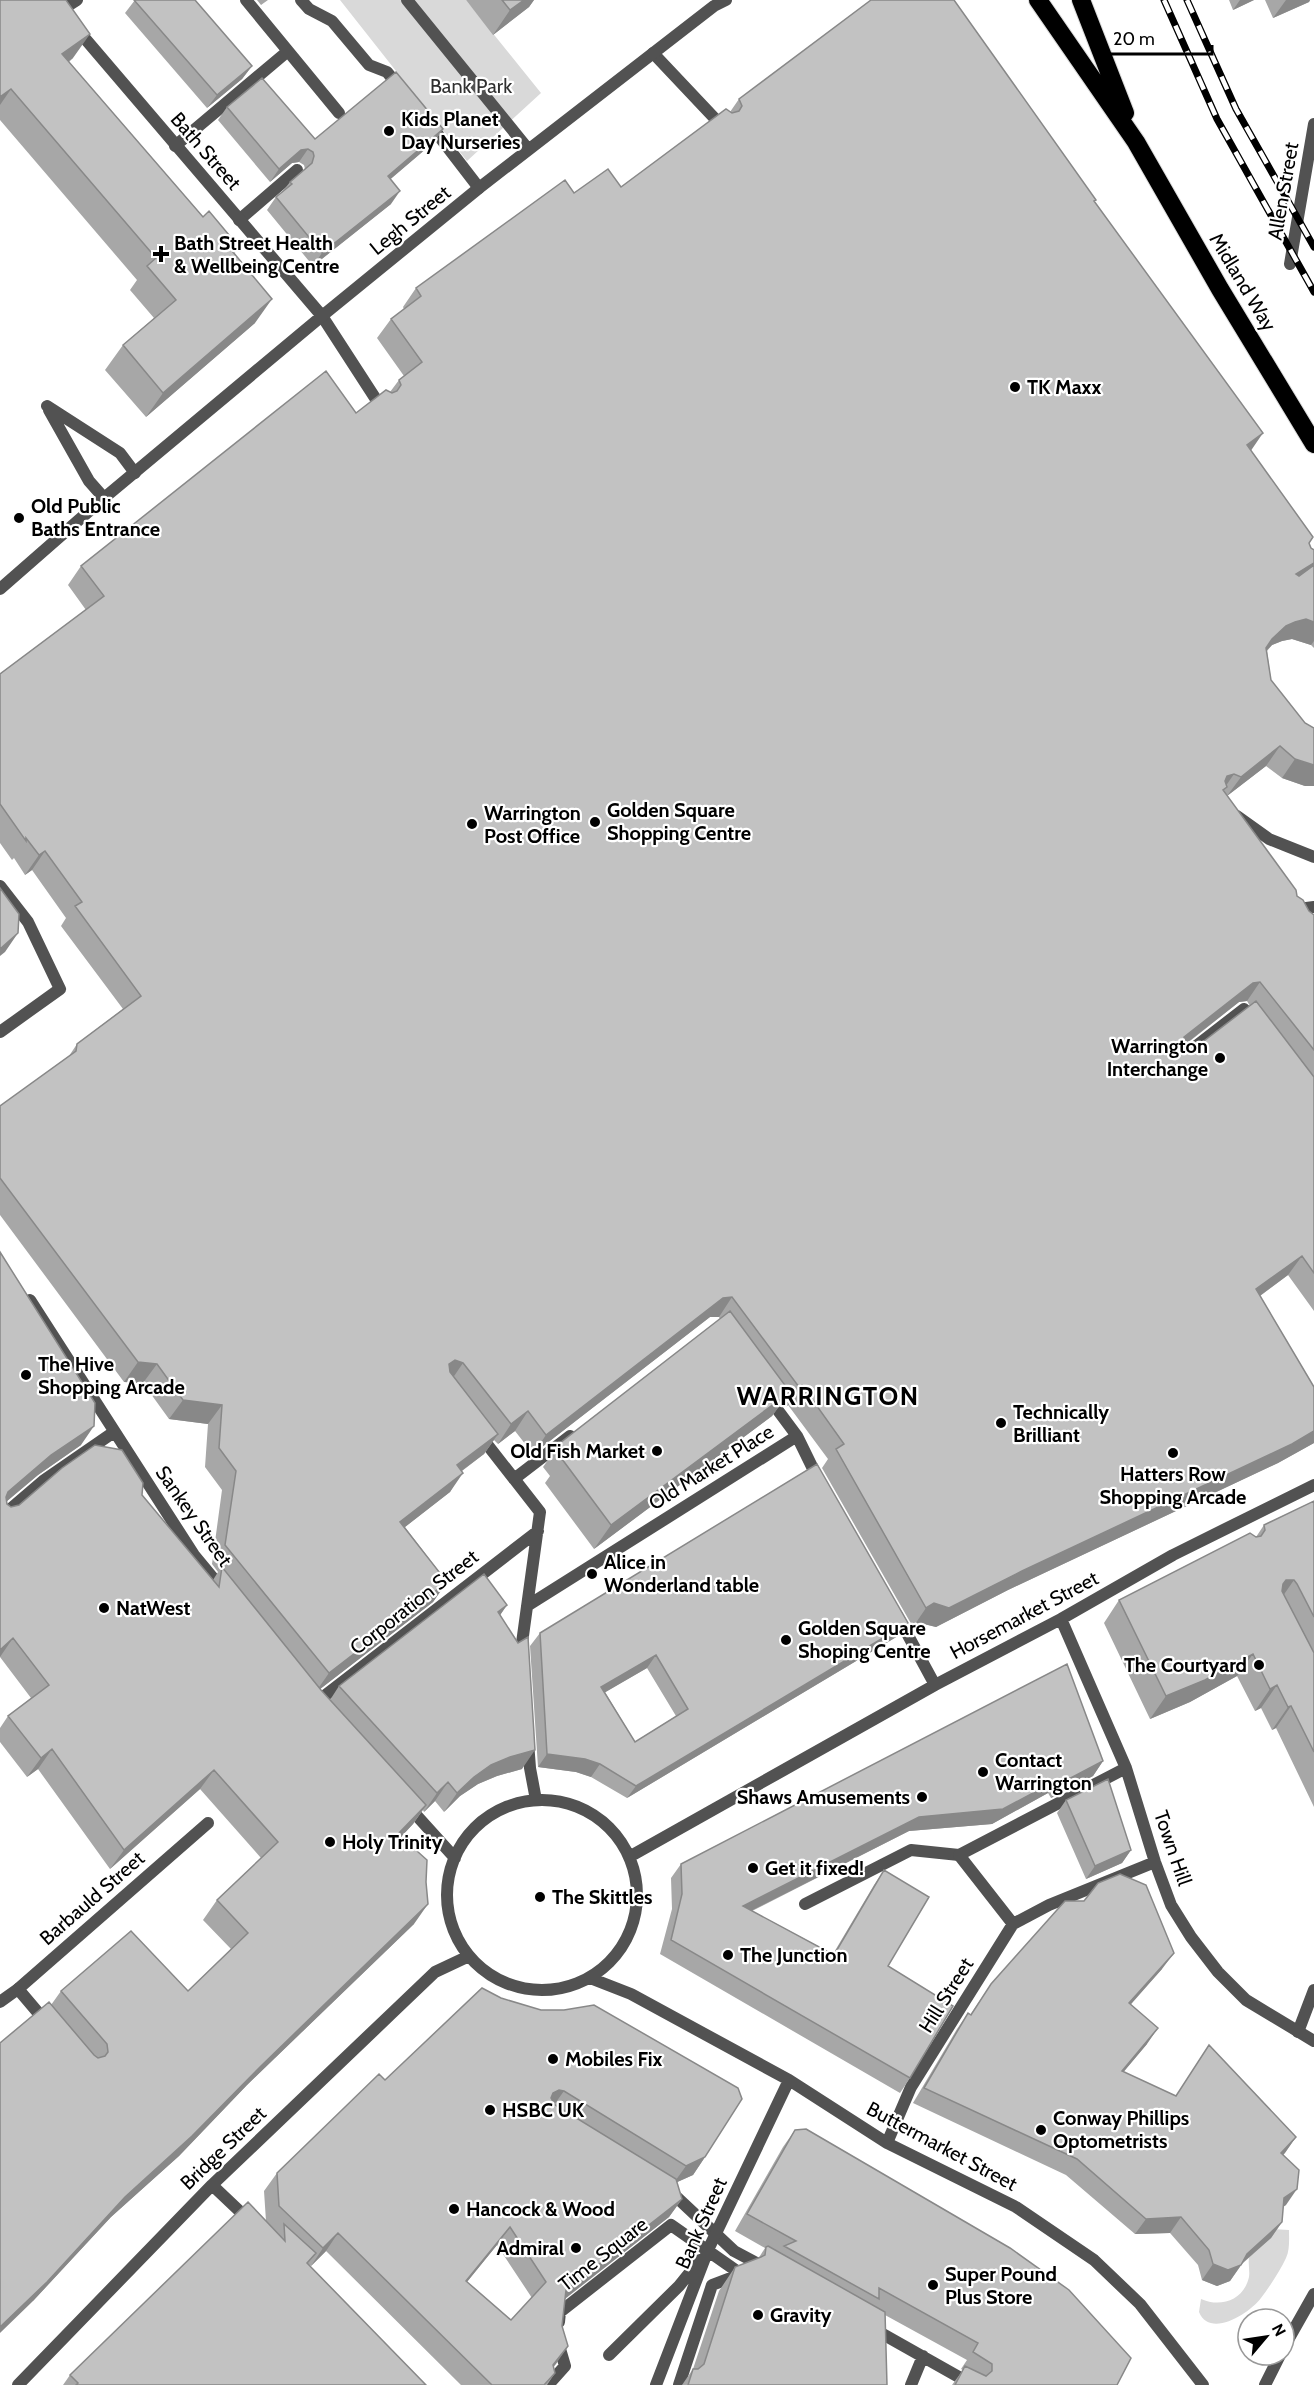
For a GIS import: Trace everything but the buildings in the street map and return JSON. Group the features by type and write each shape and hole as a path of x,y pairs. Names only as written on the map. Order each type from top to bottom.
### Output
{"highway":[{"name":"Midland Way","path":"1038,0 1136,142 1220,289 1314,444"},
{"name":"Midland Way","path":"1081,0 1136,142"}],"street":[{"name":"Bath Street","path":"77,0 60,5 85,40 322,316 379,404"},
{"path":"246,0 339,113"},
{"path":"301,0 309,9 332,21 369,65 387,72 410,99"},
{"path":"407,0 528,149"},
{"name":"Legh Street","path":"0,589 104,498 479,188 653,53 714,2 726,0"},
{"path":"175,146 288,51"},
{"path":"653,53 720,124"},
{"path":"424,117 462,163 479,188"},
{"name":"Allen Street","path":"1290,264 1314,124"},
{"path":"239,220 297,170"},
{"path":"104,498 89,481 47,406 120,453 135,473"},
{"path":"1229,809 1269,839 1314,857"},
{"path":"0,886 28,922 60,989 0,1032"},
{"path":"1290,910 1314,907"},
{"path":"1178,1059 1244,1009 1265,1036"},
{"name":"Sankey Street","path":"20,1287 54,1335 194,1555 233,1603"},
{"name":"Old Market Place","path":"527,1606 797,1436 763,1390"},
{"path":"471,1424 540,1512 522,1643 523,1665"},
{"path":"514,1479 578,1430"},
{"path":"0,1518 43,1481 114,1432"},
{"path":"797,1436 826,1492"},
{"name":"Horsemarket Street","path":"629,1857 935,1685 1061,1619 1173,1555 1231,1531 1314,1485"},
{"name":"Corporation Street","path":"314,1703 538,1531"},
{"path":"894,1608 935,1685"},
{"name":"Town Hill","path":"1061,1619 1126,1768 1171,1905 1191,1937 1218,1972 1246,2000 1314,2041"},
{"path":"527,1734 536,1800"},
{"path":"805,1904 911,1850 959,1855 1126,1768"},
{"path":"400,1798 455,1858"},
{"path":"536,1800 559,1802 582,1808 601,1820 617,1837 629,1857 637,1883 636,1912 628,1938 612,1960 590,1978 565,1988 539,1990 512,1986 489,1974 469,1956 455,1933 448,1908 448,1883 455,1858 469,1834 489,1816 513,1804 536,1800"},
{"name":"Barbauld Street","path":"0,2002 18,1989 208,1823"},
{"path":"959,1855 1013,1924 1049,1905 1155,1862"},
{"name":"Hill Street","path":"887,2143 911,2087 1013,1924"},
{"name":"Bridge Street","path":"18,2385 212,2185 435,1972 469,1956"},
{"name":"Buttermarket Street","path":"590,1978 631,1994 789,2080 887,2143 1016,2207 1094,2260 1140,2304 1203,2385"},
{"path":"18,1989 51,2027"},
{"path":"1298,2032 1314,1990"},
{"name":"Bank Street","path":"656,2385 708,2250 789,2080"},
{"path":"658,2184 668,2190 734,2251 780,2276"},
{"path":"212,2185 260,2230"},
{"name":"Time Square","path":"548,2385 564,2366 558,2344 560,2312 671,2225 741,2274 712,2285 679,2385"},
{"path":"609,2355 679,2286 708,2250"},
{"path":"1296,2326 1314,2294"},
{"path":"862,2322 973,2385"},
{"path":"911,2385 923,2356"},
{"path":"1265,2385 1274,2367"}],"green space":[{"name":"Bank Park","path":"340,0 466,0 541,93 467,161"},
{"path":"1272,2229 1289,2230 1286,2258 1256,2304 1252,2307 1236,2307 1236,2318 1230,2321 1212,2323 1204,2320 1199,2312 1201,2299 1216,2303 1231,2300 1237,2296 1249,2277 1250,2255"}],"railway":[{"path":"1164,0 1217,119 1314,292"},
{"path":"1187,0 1236,109 1314,247"}],"place":[{"name":"Kids Planet Day Nurseries","path":"389,131"},
{"name":"Bath Street Health & Wellbeing Centre","path":"161,254"},
{"name":"TK Maxx","path":"1015,387"},
{"name":"Old Public Baths Entrance","path":"19,518"},
{"name":"Golden Square Shopping Centre","path":"595,822"},
{"name":"Warrington Post Office","path":"472,824"},
{"name":"Warrington Interchange","path":"1220,1058"},
{"name":"The Hive Shopping Arcade","path":"26,1375"},
{"name":"Technically Brilliant","path":"1001,1423"},
{"name":"Old Fish Market","path":"657,1451"},
{"name":"Hatters Row Shopping Arcade","path":"1173,1453"},
{"name":"Alice in Wonderland table","path":"592,1574"},
{"name":"NatWest","path":"104,1608"},
{"name":"Golden Square Shoping Centre","path":"786,1640"},
{"name":"The Courtyard","path":"1259,1665"},
{"name":"Contact Warrington","path":"983,1772"},
{"name":"Shaws Amusements","path":"922,1797"},
{"name":"Holy Trinity","path":"330,1842"},
{"name":"Get it fixed!","path":"753,1868"},
{"name":"The Skittles","path":"540,1897"},
{"name":"The Junction","path":"728,1955"},
{"name":"Mobiles Fix","path":"553,2059"},
{"name":"HSBC UK","path":"490,2110"},
{"name":"Conway Phillips Optometrists","path":"1041,2130"},
{"name":"Hancock & Wood","path":"454,2209"},
{"name":"Admiral","path":"576,2248"},
{"name":"Super Pound Plus Store","path":"933,2285"},
{"name":"Gravity","path":"758,2315"}],"district":[{"name":"WARRINGTON","path":"828,1396"}]}
